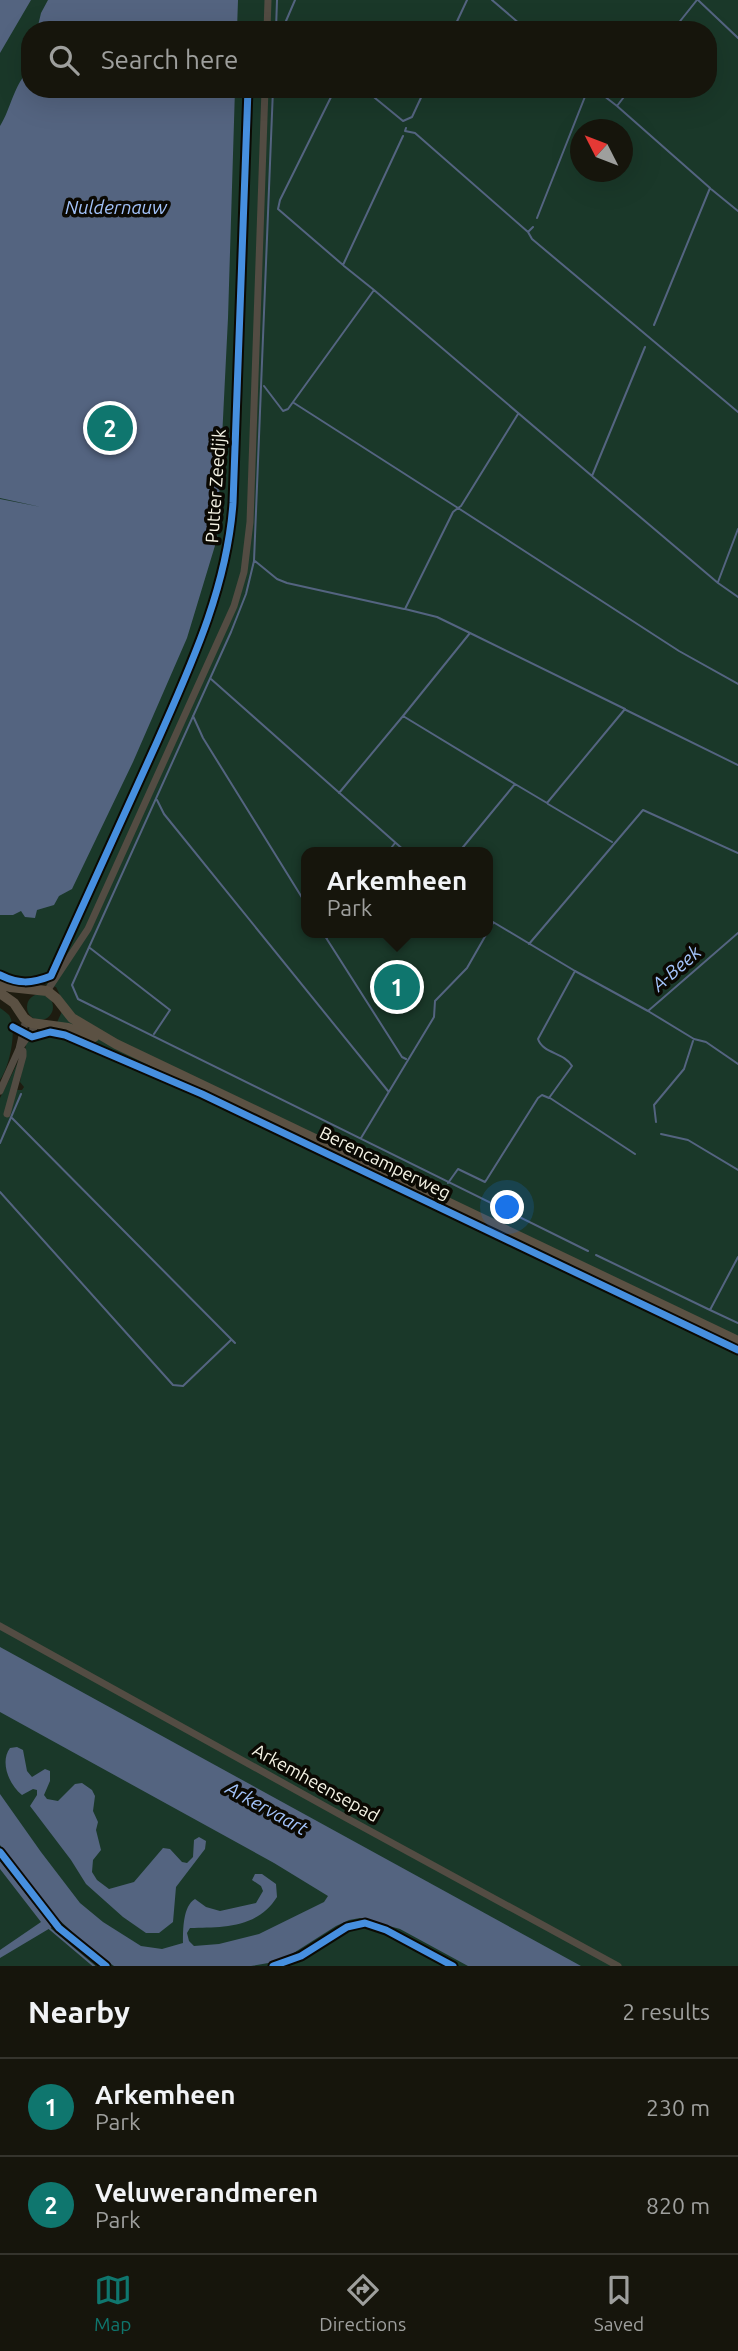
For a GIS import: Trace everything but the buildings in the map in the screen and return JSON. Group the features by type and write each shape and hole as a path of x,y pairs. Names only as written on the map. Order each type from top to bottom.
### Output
{"main road":[{"path":"0,984 47,991 55,996 61,1005 60,1017 54,1023 41,1026 23,1016 14,1003 0,992"},
{"path":"23,1016 21,999 32,990"},
{"name":"Berencamperweg","path":"61,1005 72,1018 116,1044 738,1341"},
{"name":"Berencamperweg","path":"41,1026 68,1028 116,1044"}],"street":[{"path":"267,21 268,0"},
{"path":"47,991 88,929 213,656 234,606 244,572 250,522 265,98"},
{"path":"0,1090 19,1049 23,1016"},
{"path":"19,1049 41,1026"},
{"path":"6,1114 23,1056 23,1051 19,1049"},
{"name":"Arkemheensepad","path":"0,1626 618,1966"},
{"path":"0,1852 59,1928 106,1966"},
{"path":"273,1966 301,1956 347,1927 365,1923 386,1930 453,1966"}],"green space":[{"path":"0,0 738,0 738,1966 0,1966 0,1098 20,1058 17,1090 22,1090 24,1087 20,1082 26,1044 30,1039 52,1033 65,1005 56,987 44,984 28,985 40,981 42,977 20,982 0,973"},
{"path":"40,994 50,997 53,1007 50,1017 40,1020 30,1017 27,1007 30,997"},
{"path":"0,1008 9,1015 13,1029 9,1058 0,1080"}],"water":[{"path":"0,0 31,0 0,53"},
{"path":"48,0 238,0 237,21 39,21"},
{"name":"Nuldernauw","path":"20,82 21,98 235,98 228,318 217,539 187,638 133,762 72,889 59,896 54,905 37,910 35,918 25,917 21,911 13,915 0,915 0,499 41,507 0,498 0,126"},
{"name":"Arkervaart","path":"0,1647 581,1966 468,1966 400,1929 360,1918 336,1926 292,1954 274,1962 251,1966 114,1966 95,1953 56,1917 0,1845 0,1794 80,1903 103,1922 141,1946 162,1949 183,1943 186,1912 195,1899 206,1907 220,1911 256,1903 263,1891 261,1886 252,1880 255,1874 262,1874 276,1884 277,1897 269,1907 249,1921 238,1924 190,1928 187,1933 194,1946 219,1944 259,1934 324,1902 328,1896 274,1863 0,1712"},
{"path":"10,1748 23,1750 27,1771 32,1777 45,1769 50,1771 50,1781 44,1795 47,1799 58,1801 75,1784 82,1783 92,1790 95,1796 93,1811 98,1822 96,1830 101,1850 93,1860 92,1872 97,1880 109,1889 134,1882 163,1848 170,1849 182,1862 187,1863 193,1857 194,1840 199,1837 206,1841 205,1849 176,1887 173,1922 159,1933 146,1933 123,1917 86,1884 30,1806 37,1790 33,1789 22,1795 9,1779 7,1753"},
{"path":"0,1861 52,1927 0,1958 0,1950 41,1922 0,1869"}],"waterway":[{"path":"276,21 277,0"},
{"path":"286,21 295,0"},
{"path":"457,21 467,0"},
{"path":"492,0 516,21"},
{"path":"680,21 697,0"},
{"path":"698,0 738,38"},
{"path":"273,98 254,561 246,594 231,632 72,985 78,999 588,1251"},
{"path":"331,98 278,209 343,265 403,136"},
{"path":"375,98 403,121 412,117 421,98"},
{"path":"537,218 584,98"},
{"path":"607,98 617,106 623,98"},
{"path":"617,106 710,188 654,325"},
{"path":"406,128 405,131 415,133 528,232"},
{"path":"711,189 738,211"},
{"path":"533,227 528,232 532,239 738,412"},
{"path":"264,386 283,411 288,409 374,290 344,266"},
{"path":"374,290 592,476 645,347"},
{"path":"294,403 458,508 518,414"},
{"path":"593,477 738,597"},
{"path":"470,633 437,617 405,609 453,512 458,508 679,651 738,684"},
{"path":"718,582 738,529"},
{"path":"255,561 277,579 287,583 404,609"},
{"path":"403,716 470,633 625,709 547,803 515,784"},
{"path":"211,679 400,847"},
{"path":"626,710 738,765"},
{"path":"193,716 203,738 301,896"},
{"path":"339,793 403,716 515,784 463,847"},
{"path":"157,800 164,814 388,1091"},
{"path":"548,804 612,842"},
{"path":"529,944 643,810 738,853"},
{"path":"392,847 395,843"},
{"path":"493,922 648,1011"},
{"name":"A-Beek","path":"738,933 648,1011 694,1039 706,1042 738,1064"},
{"path":"326,938 402,1057 406,1059"},
{"path":"361,1138 434,1017 435,1001 467,968 484,938"},
{"path":"90,948 170,1010 154,1034"},
{"path":"448,1183 458,1169 485,1182 538,1098 542,1095 549,1098 572,1066 564,1058 544,1048 538,1039 575,971"},
{"path":"656,1122 654,1105 684,1069 693,1041"},
{"path":"0,1143 21,1094"},
{"path":"550,1098 635,1154"},
{"path":"12,1118 235,1343"},
{"path":"661,1134 688,1140 738,1170"},
{"path":"0,1192 173,1385 183,1386 231,1340"},
{"path":"596,1255 710,1310"},
{"path":"738,1257 710,1310 738,1323"},
{"path":"49,1928 94,1966"}],"cycle path":[{"name":"Putter Zeedijk","path":"0,975 25,982 51,976 157,742 206,626 215,596 229,535 233,503 248,98"},
{"path":"13,1027 32,1037 50,1032 65,1035 202,1094 738,1350"},
{"path":"0,1852 59,1928 106,1966"},
{"path":"273,1966 301,1956 347,1927 365,1923 386,1930 453,1966"}],"place":[{"name":"Veluwerandmeren","path":"110,428"},
{"name":"Arkemheen","path":"397,987"}]}
